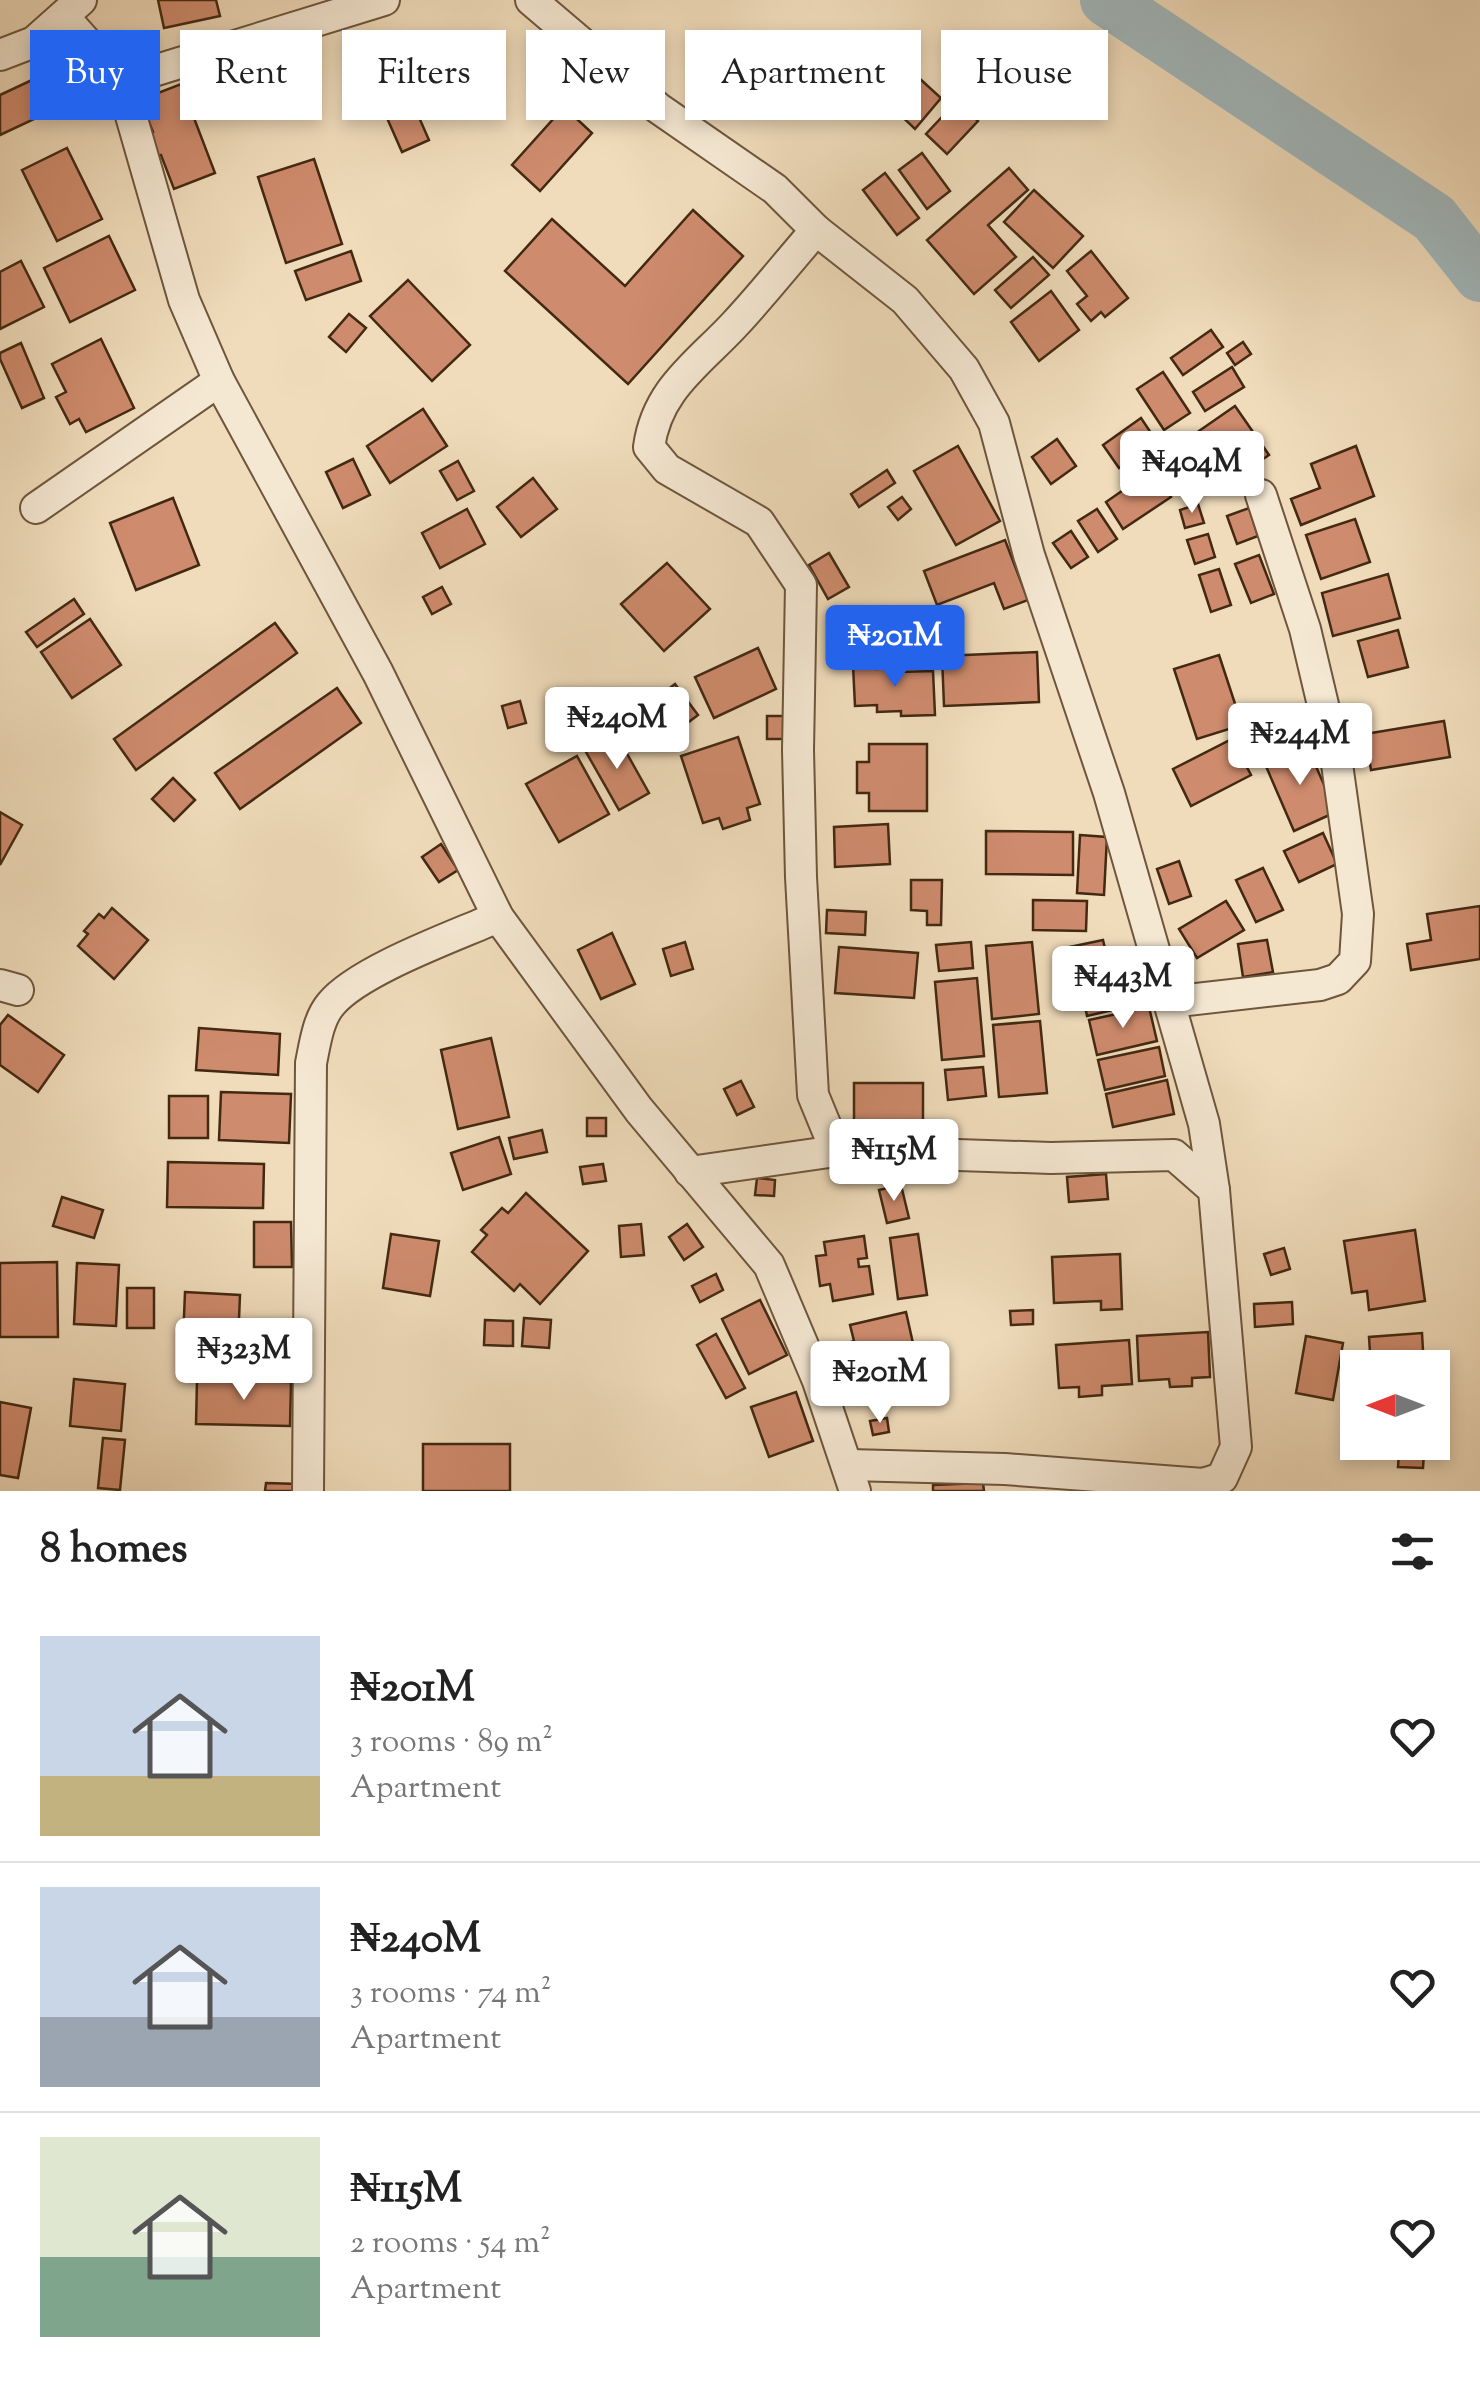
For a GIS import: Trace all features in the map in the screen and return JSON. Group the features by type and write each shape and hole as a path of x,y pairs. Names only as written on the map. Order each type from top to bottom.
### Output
{"street":[{"path":"160,69 384,0"},
{"path":"132,120 184,300 219,381 378,672 498,916 639,1110 768,1264 852,1478 1005,1469 1203,1484 1222,1478 1236,1447 1214,1190 1204,1124 1080,702 1030,554 994,423 964,370 905,300 816,230 775,189 658,108 531,0"},
{"path":"0,55 34,42 72,8 87,30"},
{"path":"816,230 734,326 686,370 653,420 649,448 667,469 759,522 801,585 800,858 813,1095 836,1151"},
{"path":"36,508 219,381"},
{"path":"1170,1002 1320,985 1338,979 1355,962 1359,942 1337,764 1305,629 1261,495"},
{"path":"308,1491 310,1063 318,1033 328,1006 354,983 498,916"},
{"path":"690,1172 836,1151 1051,1158 1174,1154 1204,1124"},
{"path":"1174,1154 1214,1190"}],"building":[{"path":"158,0 216,0 220,16 164,28"},
{"path":"921,80 941,98 915,129 906,120 921,120"},
{"path":"30,81 32,120 0,135 0,95"},
{"path":"180,84 180,120 195,120 215,173 174,189 161,155 155,157 147,135 153,132 148,120 160,120 160,92"},
{"path":"941,118 978,121 947,154 926,134"},
{"path":"388,120 420,120 429,140 402,152"},
{"path":"552,120 578,120 592,133 540,191 512,165"},
{"path":"67,148 102,219 57,241 22,170"},
{"path":"922,153 950,191 927,209 899,170"},
{"path":"314,159 342,244 286,263 258,177"},
{"path":"1009,168 1028,190 988,225 1016,257 974,294 927,240"},
{"path":"885,173 919,218 897,235 863,190"},
{"path":"1034,190 1083,236 1053,268 1004,222"},
{"path":"693,210 743,256 628,384 505,271 552,219 625,286"},
{"path":"109,236 135,290 70,322 44,268"},
{"path":"351,251 361,281 306,300 295,271"},
{"path":"1091,251 1128,298 1105,317 1101,312 1091,321 1077,304 1087,296 1067,271"},
{"path":"1033,257 1049,275 1011,308 995,290"},
{"path":"21,261 44,307 0,329 0,272"},
{"path":"408,280 470,345 432,381 370,316"},
{"path":"1051,291 1079,330 1039,361 1011,322"},
{"path":"349,314 366,328 346,352 329,337"},
{"path":"1211,330 1223,347 1183,375 1171,358"},
{"path":"101,339 134,408 86,432 79,419 70,424 56,397 66,392 52,364"},
{"path":"1243,342 1251,354 1235,365 1227,353"},
{"path":"21,343 44,398 22,408 0,359 0,353"},
{"path":"1232,367 1244,387 1205,411 1193,392"},
{"path":"1163,372 1190,413 1164,430 1137,389"},
{"path":"1235,406 1269,455 1229,482 1222,470 1212,477 1199,457 1184,467 1173,449"},
{"path":"423,409 447,446 390,483 367,446"},
{"path":"1141,418 1157,442 1119,468 1103,445"},
{"path":"1057,439 1076,466 1051,484 1032,457"},
{"path":"958,446 1000,521 956,545 914,471"},
{"path":"1356,446 1374,496 1301,525 1291,499 1320,488 1311,464"},
{"path":"353,459 370,495 343,508 326,472"},
{"path":"458,461 474,491 457,500 440,471"},
{"path":"887,470 895,483 859,507 851,494"},
{"path":"1152,470 1171,497 1123,529 1106,502"},
{"path":"533,478 557,509 521,537 497,507"},
{"path":"902,497 911,509 898,520 888,507"},
{"path":"173,498 199,565 136,590 110,523"},
{"path":"1198,504 1204,523 1185,528 1180,510"},
{"path":"1249,508 1258,536 1237,544 1227,516"},
{"path":"467,509 485,544 440,568 422,533"},
{"path":"1097,509 1117,539 1098,552 1078,521"},
{"path":"1355,519 1370,562 1321,579 1306,535"},
{"path":"1071,531 1088,557 1071,568 1053,543"},
{"path":"1208,534 1215,557 1195,564 1187,540"},
{"path":"1005,540 1028,600 1004,609 994,583 937,605 924,571"},
{"path":"829,553 849,587 828,599 809,565"},
{"path":"1259,555 1274,594 1251,603 1235,564"},
{"path":"667,563 710,609 664,651 621,604"},
{"path":"1219,569 1231,605 1211,612 1199,575"},
{"path":"1388,574 1400,618 1333,636 1322,593"},
{"path":"442,587 451,604 432,614 423,597"},
{"path":"74,599 84,614 37,647 26,632"},
{"path":"90,619 121,665 72,698 41,652"},
{"path":"275,623 297,653 136,770 114,739"},
{"path":"1398,630 1408,667 1368,677 1358,641"},
{"path":"758,648 776,689 714,718 695,677"},
{"path":"1037,652 1039,702 944,706 942,656"},
{"path":"1219,655 1242,725 1197,739 1174,669"},
{"path":"875,664 876,669 899,668 899,672 933,671 935,715 901,716 901,711 877,712 877,705 855,706 853,665"},
{"path":"675,684 698,715 656,747 633,716"},
{"path":"337,688 361,723 240,809 215,773"},
{"path":"520,701 526,723 508,728 502,706"},
{"path":"767,716 784,716 784,739 767,739"},
{"path":"1444,721 1450,757 1371,770 1365,734"},
{"path":"616,734 649,793 619,810 586,752"},
{"path":"738,737 760,804 747,808 750,820 723,829 719,818 703,823 681,756"},
{"path":"1232,739 1251,775 1191,806 1173,769"},
{"path":"869,744 927,744 927,811 869,811 869,793 857,793 857,762 869,762"},
{"path":"1307,746 1336,812 1294,831 1265,764"},
{"path":"577,756 609,814 559,842 526,784"},
{"path":"173,778 195,800 174,821 152,799"},
{"path":"0,812 22,825 0,865"},
{"path":"888,824 890,864 835,867 834,827"},
{"path":"986,831 1073,832 1073,875 986,874"},
{"path":"1323,833 1337,864 1299,882 1284,851"},
{"path":"1080,835 1107,837 1104,895 1077,893"},
{"path":"441,844 458,870 439,882 422,857"},
{"path":"1179,861 1191,896 1169,904 1157,869"},
{"path":"1263,868 1283,910 1256,922 1236,880"},
{"path":"911,880 942,880 941,925 927,925 927,911 911,910"},
{"path":"1033,900 1087,901 1086,931 1033,930"},
{"path":"1226,901 1244,930 1197,958 1179,929"},
{"path":"1480,906 1480,959 1411,970 1407,944 1431,940 1427,914"},
{"path":"112,908 148,940 114,979 78,946 88,934 84,931 99,914 104,918"},
{"path":"827,910 866,912 865,935 826,933"},
{"path":"612,933 635,984 601,999 578,950"},
{"path":"1103,940 1110,970 1072,979 1065,948"},
{"path":"1267,940 1273,972 1243,977 1238,944"},
{"path":"685,942 693,969 671,976 663,949"},
{"path":"971,942 973,968 939,971 936,945"},
{"path":"1032,942 1039,1014 992,1019 986,946"},
{"path":"839,947 918,953 914,998 835,993"},
{"path":"1140,968 1147,1002 1087,1016 1080,982"},
{"path":"977,978 984,1056 942,1060 935,982"},
{"path":"1149,1007 1157,1041 1097,1055 1089,1020"},
{"path":"8,1015 64,1055 38,1092 0,1065 0,1025"},
{"path":"1040,1021 1047,1093 999,1097 993,1025"},
{"path":"199,1028 280,1034 278,1075 196,1070"},
{"path":"491,1038 509,1117 458,1129 441,1050"},
{"path":"1159,1047 1165,1076 1105,1090 1098,1060"},
{"path":"983,1067 986,1096 948,1100 945,1070"},
{"path":"1167,1080 1174,1114 1113,1127 1106,1094"},
{"path":"741,1081 754,1107 737,1115 724,1089"},
{"path":"854,1083 923,1083 923,1122 854,1122"},
{"path":"221,1092 291,1094 289,1143 219,1140"},
{"path":"169,1096 208,1096 208,1138 169,1138"},
{"path":"587,1118 606,1118 606,1136 587,1136"},
{"path":"542,1130 547,1152 514,1159 509,1138"},
{"path":"499,1137 511,1174 463,1190 451,1153"},
{"path":"168,1162 264,1164 263,1208 167,1207"},
{"path":"603,1164 606,1181 583,1184 580,1167"},
{"path":"1106,1174 1108,1199 1069,1202 1067,1177"},
{"path":"757,1178 775,1180 774,1196 755,1195"},
{"path":"901,1185 909,1218 887,1223 879,1190"},
{"path":"526,1193 588,1251 540,1304 520,1284 514,1291 472,1252 487,1235 481,1230 502,1208 508,1213"},
{"path":"62,1197 103,1210 94,1238 53,1226"},
{"path":"254,1222 291,1222 292,1267 254,1267"},
{"path":"641,1224 644,1255 621,1257 619,1226"},
{"path":"687,1224 703,1247 684,1260 669,1237"},
{"path":"1415,1230 1425,1301 1369,1310 1367,1291 1352,1293 1344,1241"},
{"path":"391,1234 439,1241 430,1296 383,1288"},
{"path":"918,1234 927,1295 898,1299 890,1238"},
{"path":"864,1236 867,1258 858,1259 859,1267 869,1266 873,1294 833,1301 830,1284 820,1286 816,1256 826,1255 824,1242"},
{"path":"1284,1248 1290,1269 1271,1275 1264,1254"},
{"path":"1120,1254 1122,1309 1101,1310 1101,1301 1054,1303 1052,1257"},
{"path":"57,1262 58,1337 0,1337 0,1263"},
{"path":"77,1263 119,1265 116,1326 74,1324"},
{"path":"716,1274 723,1290 700,1302 692,1286"},
{"path":"127,1288 154,1288 154,1328 127,1328"},
{"path":"185,1292 240,1295 238,1343 183,1341"},
{"path":"760,1300 787,1355 749,1374 722,1319"},
{"path":"1292,1302 1293,1324 1255,1327 1254,1304"},
{"path":"1033,1310 1033,1324 1011,1325 1010,1311"},
{"path":"906,1312 921,1379 865,1391 861,1372 855,1373 848,1343 854,1341 850,1325"},
{"path":"524,1318 551,1320 549,1348 522,1346"},
{"path":"485,1320 513,1321 513,1346 484,1345"},
{"path":"1208,1332 1210,1377 1192,1378 1192,1386 1170,1387 1169,1379 1139,1381 1137,1336"},
{"path":"1422,1333 1423,1350 1370,1350 1369,1337"},
{"path":"716,1334 745,1388 726,1398 697,1345"},
{"path":"1306,1336 1343,1343 1333,1400 1296,1393"},
{"path":"1129,1340 1132,1384 1102,1386 1102,1395 1079,1397 1079,1387 1059,1388 1056,1345"},
{"path":"74,1379 125,1384 121,1431 70,1426"},
{"path":"197,1380 291,1382 290,1426 196,1424"},
{"path":"796,1392 813,1441 769,1457 751,1407"},
{"path":"0,1402 31,1408 18,1478 0,1475"},
{"path":"887,1418 889,1432 873,1435 870,1421"},
{"path":"103,1438 125,1440 120,1490 98,1488"},
{"path":"423,1444 510,1444 510,1491 423,1491"},
{"path":"1398,1460 1424,1460 1423,1468 1398,1467"},
{"path":"266,1483 299,1484 298,1491 265,1491"},
{"path":"983,1483 984,1491 933,1491 933,1485"}],"waterway":[{"path":"1106,0 1434,218 1480,276"}]}
